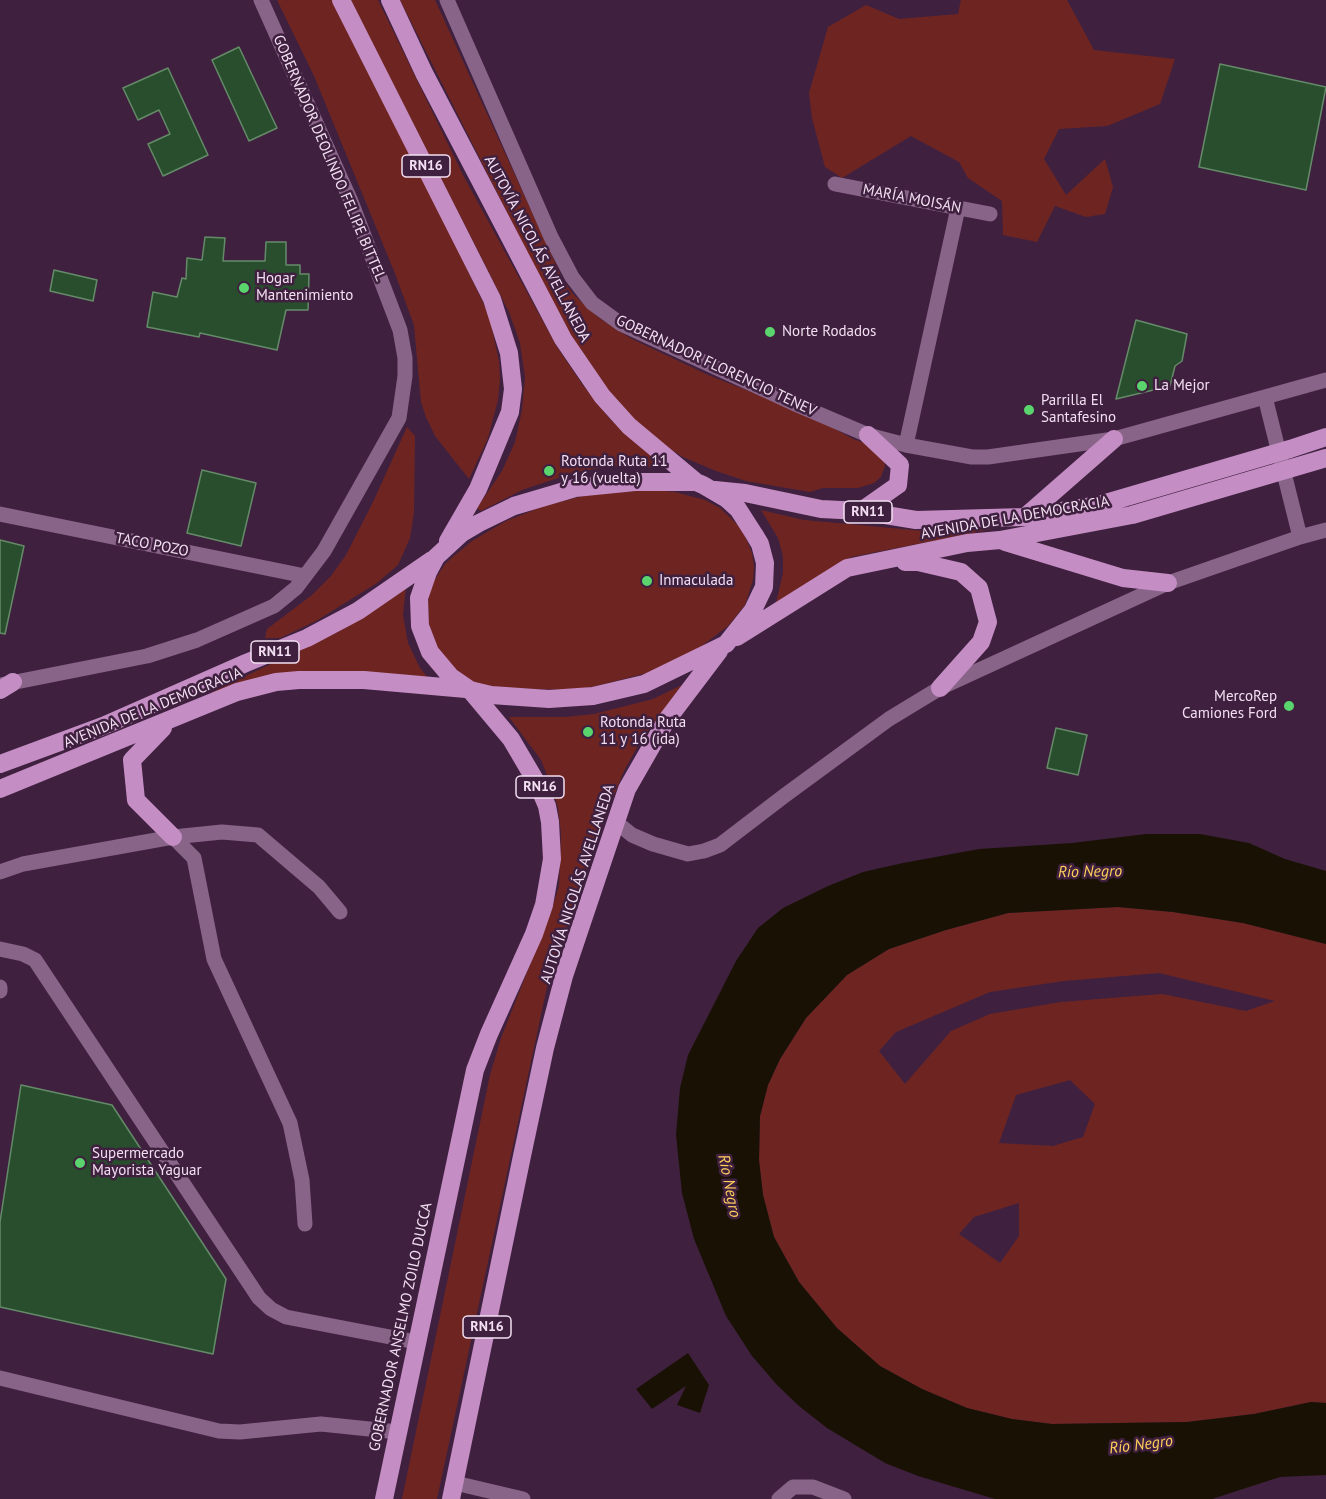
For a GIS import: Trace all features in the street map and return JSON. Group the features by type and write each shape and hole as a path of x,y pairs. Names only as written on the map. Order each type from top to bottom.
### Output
{"highway":[{"name":"RN16","path":"341,0 492,299 509,353 513,389 510,412 478,489 438,555"},
{"name":"AUTOVÍA NICOLÁS AVELLANEDA","path":"390,0 430,83 563,339 596,388 622,420 696,482"},
{"path":"861,511 898,485 900,465 868,435"},
{"name":"AVENIDA DE LA DEMOCRACIA","path":"713,490 745,493 821,509 861,511 916,520 1024,518 1099,505 1326,437"},
{"path":"1024,518 1114,439"},
{"name":"AVENIDA DE LA DEMOCRACIA","path":"724,645 847,568 967,543 1000,540 1132,515 1326,458"},
{"name":"RN11","path":"634,482 696,482 727,499 748,522 760,544 765,563 764,587 759,600 724,645 644,684 593,696 560,699 526,698 468,690 450,677 438,664 424,639 420,626 420,598 428,572 438,555 462,533 514,506 552,493 585,486 634,482"},
{"path":"1000,540 1123,578 1168,584"},
{"name":"AVENIDA DE LA DEMOCRACIA","path":"1,763 103,726 246,663 308,639 358,611 438,555"},
{"path":"876,562 918,562 961,572 979,588 988,622 981,642 940,688"},
{"name":"AUTOVÍA NICOLÁS AVELLANEDA","path":"453,1491 545,1048 564,976 627,789 656,738 685,695 724,645"},
{"name":"AVENIDA DE LA DEMOCRACIA","path":"0,789 237,692 276,682 364,680 468,690"},
{"name":"AUTOVÍA NICOLÁS AVELLANEDA","path":"454,1162 475,1070 534,934 543,905 552,859 550,822 538,784 511,739 468,690"},
{"path":"173,718 142,747 132,760 136,800 173,837"},
{"name":"GOBERNADOR ANSELMO ZOILO DUCCA","path":"384,1499 454,1162"}],"street":[{"name":"GOBERNADOR DEOLINDO FELIPE BITTEL","path":"4,686 147,656 197,640 274,606 296,588 335,535 399,418 405,386 405,358 400,330 350,199 261,0"},
{"name":"GOBERNADOR FLORENCIO TENEV","path":"447,0 551,237 572,277 592,303 621,324 868,435 906,445 972,457 1114,439"},
{"name":"MARÍA MOISÁN","path":"835,184 990,214"},
{"path":"906,445 958,208"},
{"path":"1114,439 1326,380"},
{"path":"1265,397 1300,537"},
{"name":"TACO POZO","path":"0,514 305,576"},
{"path":"616,822 632,835 688,854 720,845 889,719 940,688 1168,584 1326,530"},
{"path":"0,872 23,864 173,837 222,832 258,835 318,887 340,912"},
{"path":"173,837 194,858 213,959 290,1123 302,1180 305,1224"},
{"path":"0,949 23,954 35,960 259,1298 271,1309 286,1317 416,1342"},
{"path":"0,1378 219,1431 240,1432 321,1424 398,1432"},
{"path":"779,1499 793,1487 813,1487 844,1499"},
{"path":"453,1491 523,1499"}],"shaded area":[{"path":"277,0 332,0 423,178 489,315 499,361 498,400 488,438 469,479 435,436 426,417 421,402 414,325 314,76"},
{"path":"350,0 378,0 464,177 557,347 609,418 665,466 663,468 613,466 576,472 522,490 481,511 477,508 502,471 515,442 522,410 525,377 520,343 509,312"},
{"path":"400,0 435,0 563,280 574,295 599,318 630,338 708,375 779,403 853,439 871,445 883,457 885,466 881,477 874,483 858,488 823,488 810,492 746,481 683,457 658,441 615,401 559,322 536,270"},
{"path":"961,0 1067,0 1094,50 1175,59 1160,104 1107,126 1059,129 1044,159 1066,195 1105,159 1113,187 1105,214 1086,217 1055,206 1037,242 1003,235 1002,201 968,178 959,162 911,136 842,178 825,167 812,118 809,93 828,27 866,5 899,19 958,14"},
{"path":"407,427 415,436 414,512 410,538 398,565 377,583 316,621 280,638 265,638 267,629 312,595 331,576 346,555"},
{"path":"651,490 675,492 705,500 720,508 742,529 752,553 753,580 745,605 728,626 699,648 647,673 592,687 573,690 499,688 470,681 457,673 434,643 429,624 430,587 445,564 472,541 506,521 544,506 591,494"},
{"path":"761,510 804,520 924,531 993,529 851,557 776,603 783,573 783,556 778,538"},
{"path":"406,586 403,615 408,643 420,668 428,678 264,680 210,693 336,633"},
{"path":"682,685 640,742 624,771 605,817 547,987 437,1499 402,1499 490,1075 501,1038 559,886 561,834 558,808 541,760 509,717 566,717 594,714 653,699"},
{"path":"1118,907 1173,912 1243,923 1326,944 1326,1403 1311,1402 1254,1414 1187,1422 1052,1424 1012,1419 967,1408 922,1389 880,1366 837,1328 799,1282 774,1237 763,1195 759,1160 760,1116 768,1085 780,1059 806,1018 847,975 889,949 1008,913","holes":["1159,973 1275,1001 1246,1011 1162,994 1061,1002 990,1014 951,1031 905,1084 879,1051 896,1032 990,992 1064,981","1070,1080 1095,1104 1083,1137 1053,1146 999,1143 1016,1095","1019,1203 1019,1236 1000,1263 959,1234 974,1217"]}],"water":[{"name":"Río Negro","path":"1146,834 1200,834 1249,843 1285,859 1326,871 1326,944 1243,923 1173,912 1118,907 1008,913 889,949 847,975 806,1018 780,1059 768,1085 760,1116 759,1160 763,1195 774,1237 799,1282 837,1328 880,1366 922,1389 967,1408 1012,1419 1052,1424 1187,1422 1254,1414 1311,1402 1326,1403 1326,1475 1280,1477 1212,1499 995,1499 918,1476 885,1463 827,1428 799,1406 752,1356 726,1316 694,1239 682,1193 676,1135 680,1088 688,1055 736,961 758,928 783,908 863,872 903,863 979,849 1072,843"},
{"path":"688,1353 709,1385 700,1413 677,1405 686,1386 652,1409 636,1389"}],"building":[{"path":"239,47 277,128 249,141 212,60"},
{"path":"1220,64 1326,87 1306,190 1199,167"},
{"path":"168,68 208,155 163,176 148,144 170,134 159,110 138,120 123,88"},
{"name":"Hogar Mantenimiento","path":"205,237 225,238 223,261 265,261 266,242 286,242 286,265 300,265 300,274 309,274 308,310 286,310 277,350 200,333 199,337 147,327 153,292 177,297 182,278 186,279 187,258 202,260"},
{"path":"54,270 97,280 93,301 50,291"},
{"path":"1136,320 1187,334 1182,361 1175,366 1170,386 1116,399"},
{"path":"202,470 256,483 241,546 187,533"},
{"path":"0,540 24,546 5,634 0,633"},
{"path":"1056,728 1087,735 1078,775 1047,768"},
{"name":"Supermercado Mayorista Yaguar","path":"21,1085 112,1105 226,1279 213,1354 0,1307 0,1222"}],"place":[{"name":"Hogar Mantenimiento","path":"244,288"},
{"name":"Norte Rodados","path":"770,332"},
{"name":"La Mejor","path":"1142,386"},
{"name":"Parrilla El Santafesino","path":"1029,410"},
{"name":"Rotonda Ruta 11 y 16 (vuelta)","path":"549,471"},
{"name":"Inmaculada","path":"647,581"},
{"name":"MercoRep Camiones Ford","path":"1289,706"},
{"name":"Rotonda Ruta 11 y 16 (ida)","path":"588,732"},
{"name":"Supermercado Mayorista Yaguar","path":"80,1163"}]}
